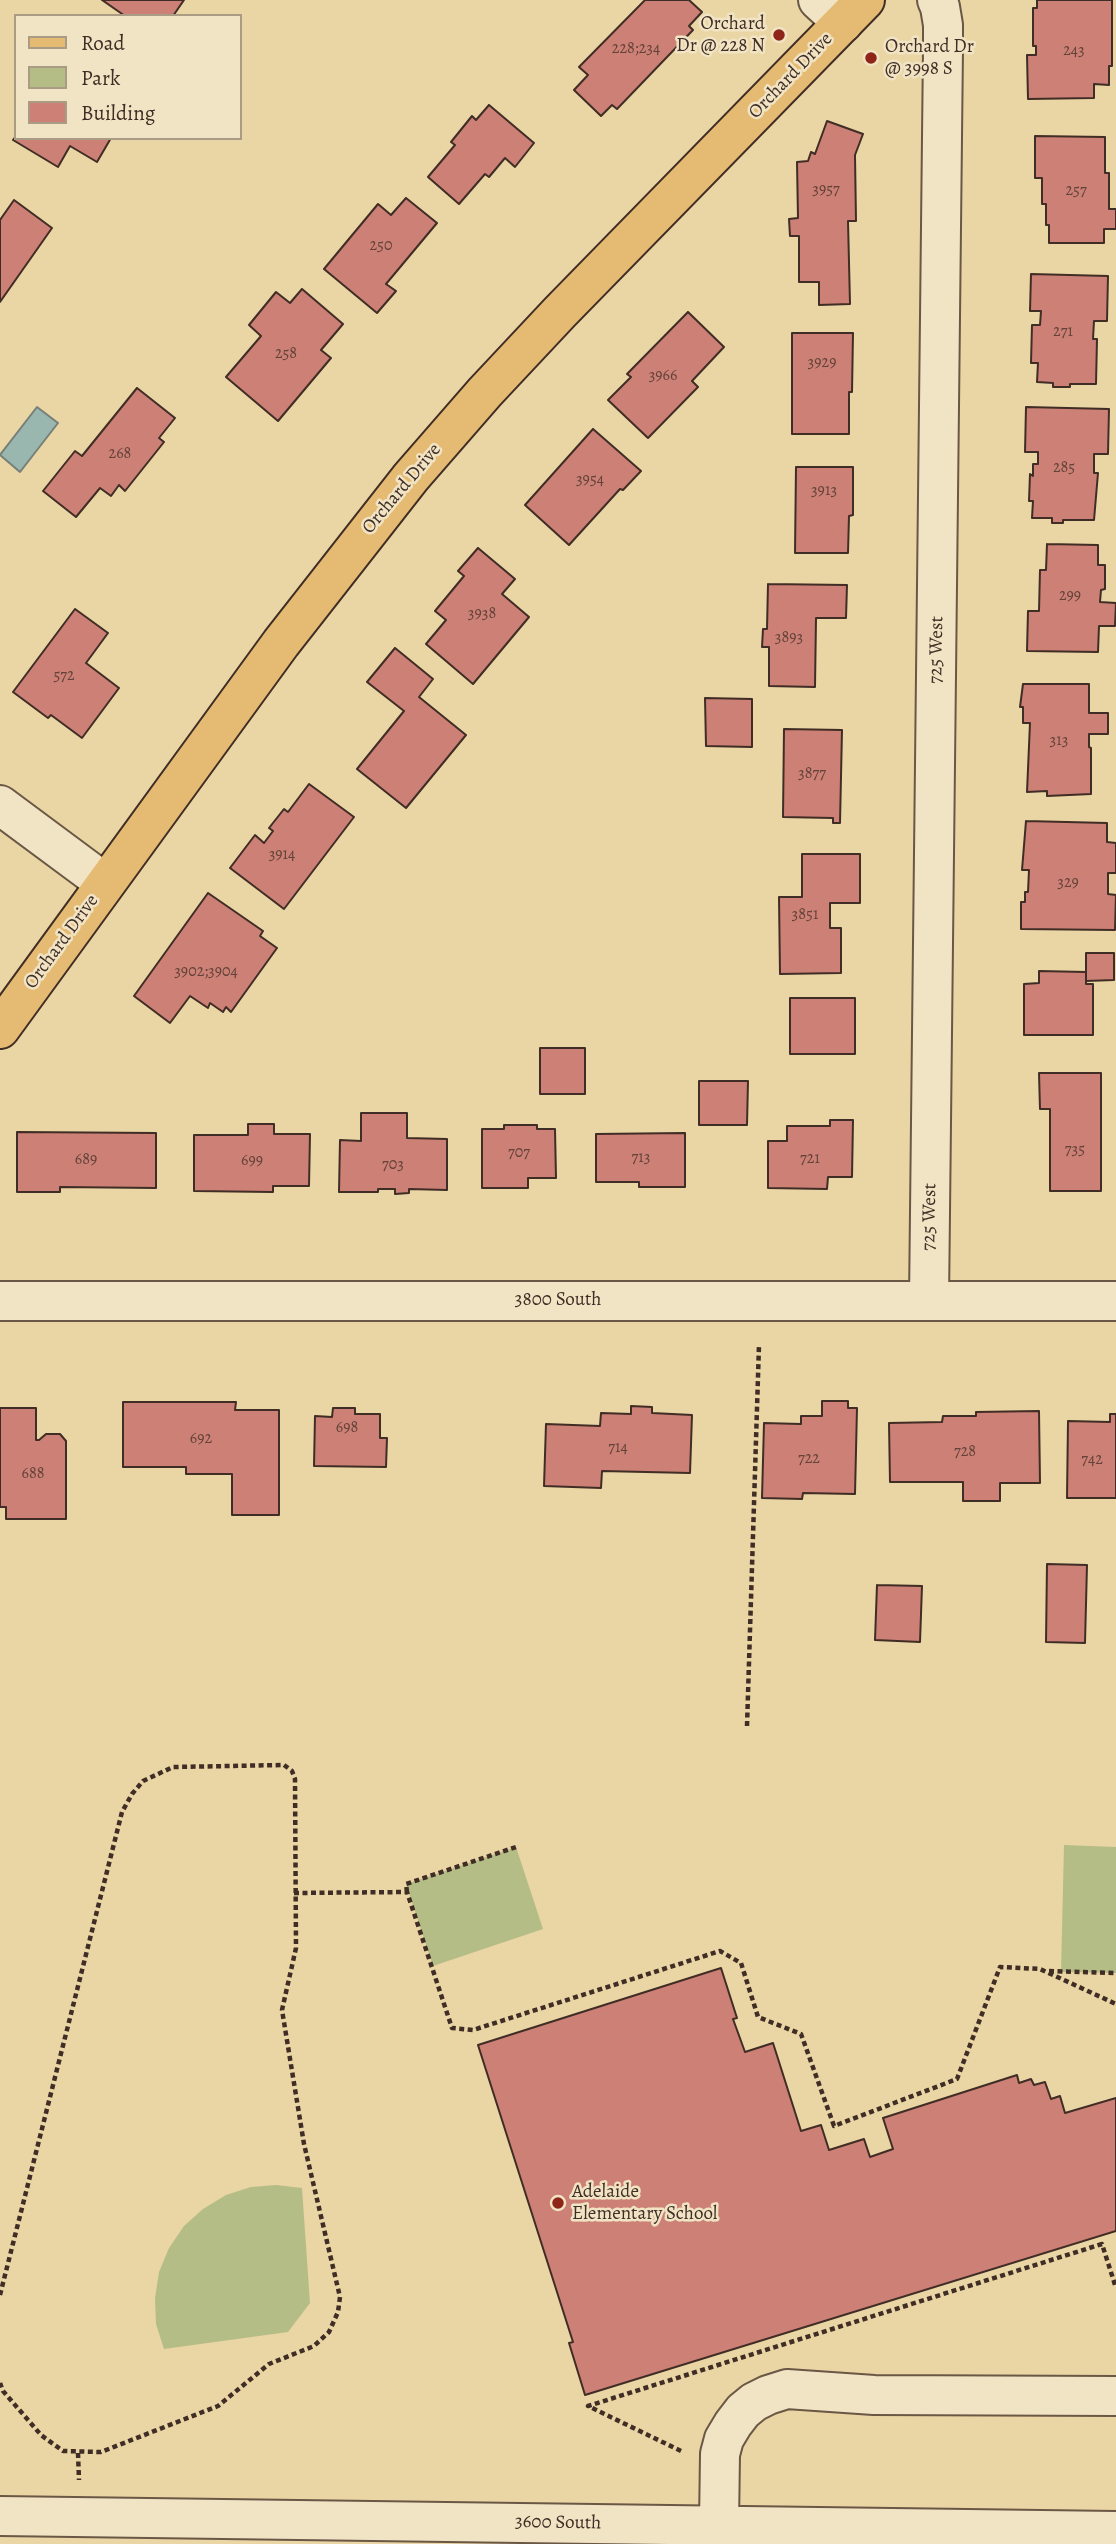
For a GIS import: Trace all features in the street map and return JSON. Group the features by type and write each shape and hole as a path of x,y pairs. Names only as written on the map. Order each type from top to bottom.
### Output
{"main road":[{"name":"Orchard Drive","path":"0,1029 289,632 411,477 485,392 842,8"}],"street":[{"name":"725 West","path":"929,1301 943,48 943,25 937,0"},
{"path":"0,806 104,883"},
{"name":"3800 South","path":"0,1301 1116,1301"},
{"path":"719,2525 720,2454 724,2439 743,2411 768,2395 787,2389 874,2395 1116,2396"},
{"name":"3600 South","path":"0,2515 1116,2530"}],"path":[{"path":"747,1726 759,1345"},
{"path":"0,2295 122,1812 143,1781 173,1767 284,1765 292,1770 295,1779 296,1948 282,2010 304,2144 340,2297 338,2312 329,2332 314,2346 268,2364 218,2406 101,2452 63,2451 41,2435 3,2391 0,2383"},
{"path":"516,1847 405,1884 452,2028 473,2030 720,1951 741,1963 758,2017 801,2034 834,2126 957,2079 1000,1967 1040,1969 1116,2004"},
{"path":"294,1893 407,1892"},
{"path":"1044,1971 1116,1973"},
{"path":"691,2456 588,2406 1102,2244 1116,2288"},
{"path":"78,2453 79,2481"}],"green space":[{"path":"1064,1845 1116,1847 1116,1973 1061,1972"},
{"path":"516,1847 543,1929 433,1966 406,1884"},
{"path":"276,2185 302,2188 310,2303 288,2332 164,2349 156,2324 155,2298 159,2272 169,2248 184,2226 203,2209 226,2195 251,2187"}],"water":[{"path":"37,407 58,423 20,472 0,455"}],"building":[{"path":"102,0 184,0 174,14 122,14"},
{"path":"645,0 689,0 702,12 689,26 693,30 617,109 612,105 601,116 574,90 588,75 579,67"},
{"path":"1037,0 1112,0 1112,66 1109,66 1109,85 1094,84 1094,98 1028,99 1027,55 1036,55 1036,46 1033,46 1033,8 1037,8"},
{"path":"489,105 534,143 515,167 505,158 489,177 485,174 459,204 428,177 455,145 451,142 472,116 476,120"},
{"path":"827,121 863,134 855,155 856,221 848,221 850,304 819,305 819,282 799,282 799,236 790,236 789,219 798,218 797,162 808,161 811,152 815,154"},
{"path":"1035,136 1105,137 1109,209 1116,209 1116,229 1104,229 1104,243 1049,243 1046,204 1042,204 1042,178 1035,178"},
{"path":"13,140 110,140 97,162 70,146 58,167"},
{"path":"406,198 437,223 386,284 396,291 377,313 324,269 378,204 391,215"},
{"path":"14,200 52,228 0,302 0,220"},
{"path":"1031,274 1108,276 1107,321 1094,321 1093,339 1097,339 1096,384 1053,387 1053,383 1037,382 1038,363 1031,363 1032,325 1040,325 1041,311 1030,311"},
{"path":"302,289 343,324 321,350 331,358 278,421 226,377 261,336 249,325 276,292 290,303"},
{"path":"688,312 724,347 692,381 698,387 648,438 608,400 631,377 627,374"},
{"path":"792,333 853,333 849,434 792,434"},
{"path":"137,388 175,418 159,438 164,442 125,491 119,485 111,496 100,488 76,517 43,491 75,451 82,456"},
{"path":"1026,407 1109,409 1108,454 1094,454 1094,473 1098,473 1094,520 1063,520 1063,523 1052,523 1052,518 1032,518 1033,501 1029,501 1030,474 1033,476 1033,464 1038,464 1038,452 1025,452"},
{"path":"593,429 641,471 623,490 620,489 569,545 525,505"},
{"path":"796,467 853,467 853,515 849,516 848,553 795,553"},
{"path":"1047,544 1098,545 1098,565 1105,565 1105,589 1101,590 1100,602 1116,603 1115,626 1099,626 1098,652 1027,651 1028,611 1039,611 1040,570 1046,570"},
{"path":"478,548 515,579 502,594 529,617 473,684 426,644 446,620 435,611 464,576 458,571"},
{"path":"768,584 847,585 846,618 816,618 815,687 769,686 769,647 762,647 763,629 767,629"},
{"path":"75,609 108,633 86,663 119,688 82,738 51,715 48,718 13,692"},
{"path":"395,648 433,679 419,697 466,735 406,808 357,769 404,711 367,682"},
{"path":"1023,684 1089,684 1089,713 1108,713 1108,734 1089,734 1091,794 1047,796 1047,791 1027,792 1030,723 1023,723 1023,707 1020,707"},
{"path":"705,698 752,699 752,747 706,746"},
{"path":"784,729 842,730 840,823 833,823 833,818 783,817"},
{"path":"309,784 354,817 284,909 230,868 255,835 264,843 273,831 269,828 284,809 288,812"},
{"path":"1026,821 1107,823 1107,842 1116,843 1116,873 1108,873 1108,894 1116,895 1115,930 1021,929 1021,902 1025,902 1025,892 1028,892 1029,870 1022,870"},
{"path":"802,854 860,854 860,903 830,903 830,928 841,928 841,973 780,974 779,897 802,897"},
{"path":"208,893 263,931 260,936 277,948 231,1012 226,1007 223,1012 210,1003 208,1008 190,996 170,1023 134,996"},
{"path":"1086,953 1114,953 1114,980 1086,981"},
{"path":"1039,971 1086,972 1086,984 1093,984 1093,1035 1024,1035 1024,984 1039,983"},
{"path":"790,998 855,998 855,1054 790,1054"},
{"path":"540,1048 585,1048 585,1094 540,1094"},
{"path":"1039,1073 1101,1073 1101,1191 1050,1191 1050,1109 1040,1109"},
{"path":"699,1081 748,1081 747,1125 699,1125"},
{"path":"361,1113 407,1113 407,1138 447,1139 447,1190 409,1189 409,1193 395,1194 395,1189 339,1192 340,1140 361,1141"},
{"path":"830,1120 853,1120 852,1177 828,1177 827,1189 768,1188 768,1141 787,1141 787,1126 830,1126"},
{"path":"248,1124 274,1124 274,1134 310,1134 309,1186 273,1186 273,1192 194,1191 194,1135 248,1135"},
{"path":"504,1125 537,1125 537,1129 555,1129 556,1178 528,1178 528,1188 482,1188 482,1129 504,1129"},
{"path":"17,1132 156,1133 156,1188 60,1187 60,1192 17,1192"},
{"path":"685,1133 685,1187 639,1187 639,1182 596,1182 596,1134"},
{"path":"822,1401 848,1401 848,1408 857,1408 855,1494 803,1493 802,1499 762,1498 764,1423 801,1424 801,1416 822,1416"},
{"path":"123,1402 236,1402 235,1410 279,1410 279,1515 232,1515 232,1474 186,1474 186,1467 123,1467"},
{"path":"631,1406 652,1407 652,1413 692,1415 690,1473 602,1471 601,1488 544,1486 546,1424 600,1426 601,1413 631,1414"},
{"path":"0,1408 36,1408 36,1440 46,1434 60,1434 66,1441 66,1519 6,1519 6,1507 0,1507"},
{"path":"333,1408 355,1408 355,1414 380,1414 380,1438 387,1438 386,1467 314,1466 315,1416 332,1417"},
{"path":"1039,1411 1040,1483 1000,1483 1000,1501 963,1501 963,1482 890,1482 889,1423 942,1422 943,1416 976,1416 976,1412"},
{"path":"1110,1414 1116,1414 1116,1498 1067,1498 1068,1421 1110,1422"},
{"path":"1047,1564 1087,1565 1085,1643 1046,1642"},
{"path":"877,1585 922,1586 920,1642 875,1640"},
{"path":"721,1968 737,2018 733,2019 745,2052 773,2043 801,2131 821,2125 829,2150 864,2139 870,2157 893,2149 883,2118 1017,2075 1019,2083 1031,2079 1034,2085 1045,2082 1051,2099 1060,2096 1065,2113 1116,2098 1116,2231 585,2395 569,2343 573,2342 478,2045"}],"place":[{"name":"Orchard Dr @ 228 N","path":"779,35"},
{"name":"Orchard Dr @ 3998 S","path":"871,58"},
{"name":"Adelaide Elementary School","path":"558,2203"}]}
